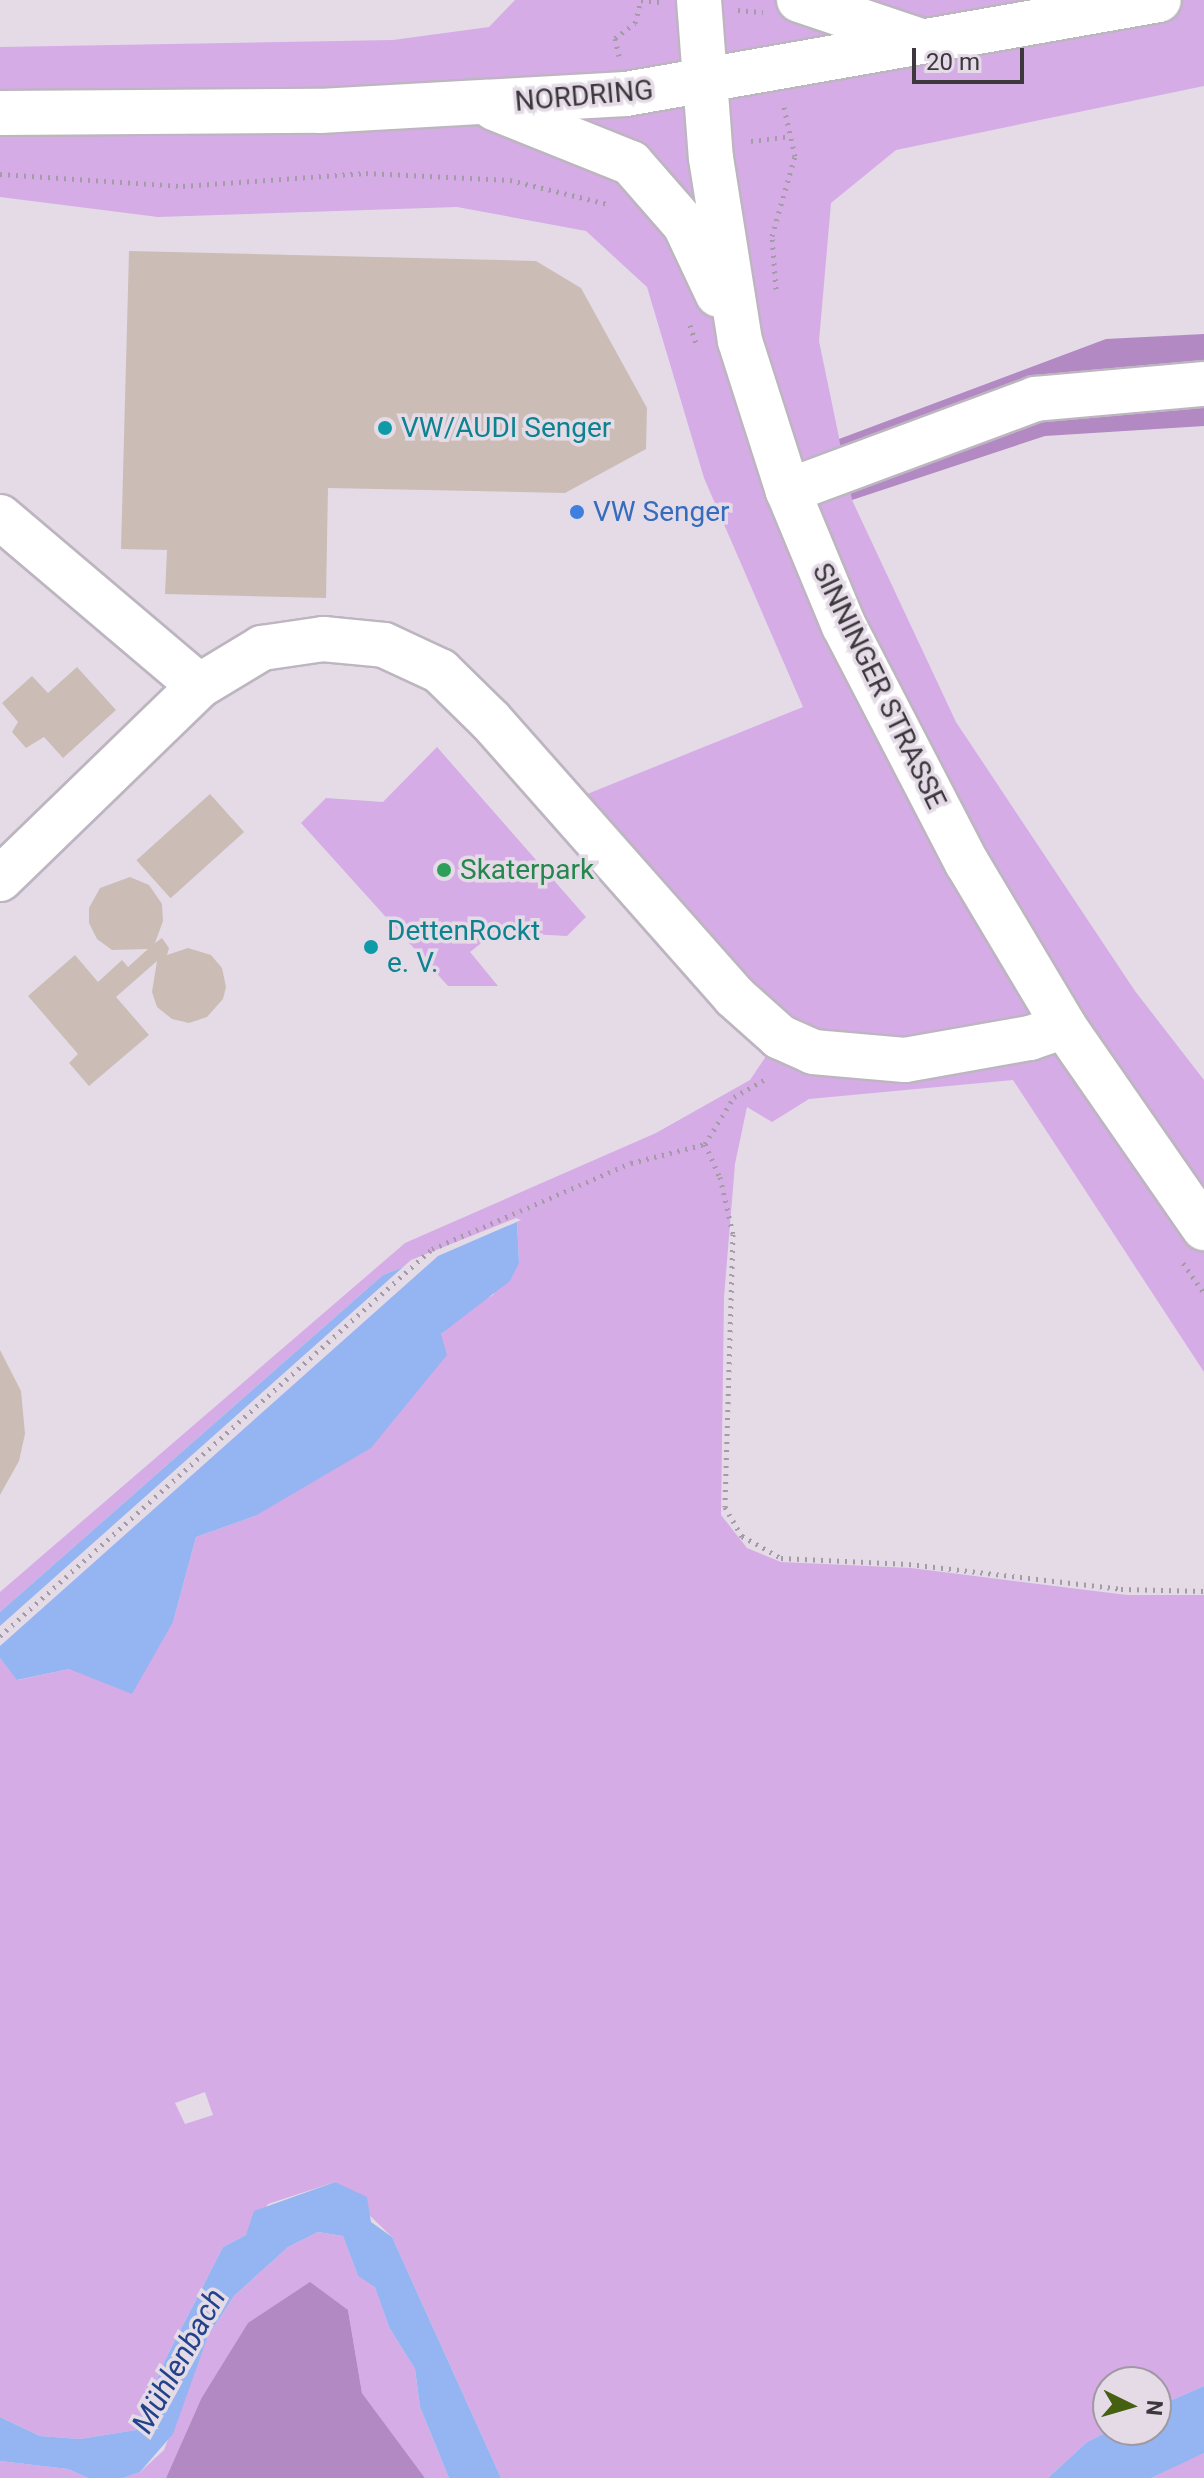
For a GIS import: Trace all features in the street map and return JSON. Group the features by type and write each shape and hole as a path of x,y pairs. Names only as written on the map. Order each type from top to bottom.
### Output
{"main road":[{"name":"SINNINGER STRASSE","path":"699,0 709,82 711,158 740,341 788,491 844,626 904,746 1064,1026 1204,1228"},
{"path":"799,0 918,40"},
{"name":"NORDRING","path":"0,113 486,105 626,94 778,71 918,40 1159,0"},
{"path":"486,105 631,163 685,225 740,341"},
{"path":"788,491 1035,399 1204,384"},
{"path":"0,517 199,686"},
{"path":"0,879 199,686 262,648 323,639 384,645 440,671 491,721 734,996 780,1037 813,1052 905,1060 1030,1038 1064,1026"}],"path":[{"path":"626,94 615,38 635,23 641,0"},
{"path":"777,299 772,236 795,156 778,71"},
{"path":"0,174 183,186 366,173 510,180 608,204"},
{"path":"0,1636 432,1249 614,1170 705,1144 734,1097 813,1052"},
{"path":"705,1144 720,1177 733,1234 725,1507 742,1536 781,1558 909,1564 1121,1589 1204,1591"}],"shaded area":[{"path":"515,0 1204,0 1204,86 896,150 831,203 819,341 852,500 956,722 1135,991 1204,1080 1204,1372 1013,1080 809,1099 772,1122 747,1107 735,1164 724,1297 721,1515 747,1548 781,1562 911,1568 1127,1595 1204,1595 1204,2386 1172,2400 1172,2366 1092,2366 1092,2440 1048,2478 501,2478 392,2237 335,2182 268,2204 246,2235 223,2247 165,2360 136,2430 80,2439 40,2436 0,2417 0,1658 18,1680 69,1669 173,1622 196,1537 255,1516 466,1310 493,1295 519,1263 517,1222 383,1275 0,1612 0,1592 405,1243 656,1133 750,1080 779,1037 565,803 803,707 704,478 647,287 586,231 457,207 158,217 0,197 0,47 393,40 489,27","holes":["205,2092 213,2115 185,2124 175,2103"]},
{"path":"1204,334 1204,426 1045,436 852,500 839,439 1106,339"},
{"name":"Skaterpark","path":"437,747 586,917 567,936 495,932 470,952 498,986 448,986 301,823 326,798 383,802"},
{"path":"318,2232 343,2236 358,2276 375,2286 389,2327 415,2369 420,2407 449,2478 425,2478 362,2393 348,2310 201,2399 166,2478 123,2478 140,2472 164,2450 208,2336 234,2296 288,2247"},
{"path":"310,2282 348,2310 362,2393 425,2478 166,2478 201,2399 248,2323"},
{"path":"1204,2453 1204,2478 1151,2478 1185,2461"},
{"path":"0,2461 68,2469 88,2478 0,2478"}],"water":[{"path":"517,1222 519,1263 510,1281 441,1334 447,1355 371,1448 255,1516 196,1537 173,1622 132,1694 69,1669 17,1680 0,1658 0,1612 383,1275"},
{"name":"Mühlenbach","path":"335,2182 367,2197 371,2222 392,2237 501,2478 449,2478 420,2407 415,2369 389,2327 375,2287 358,2276 343,2236 318,2232 288,2247 234,2296 208,2336 173,2434 140,2472 123,2478 88,2478 68,2469 0,2461 0,2417 40,2436 80,2439 136,2430 165,2360 223,2247 246,2235 254,2211"},
{"path":"1204,2386 1204,2453 1151,2478 1048,2478 1092,2440 1092,2446 1172,2446 1172,2400"}],"pier":[{"path":"516,1218 521,1220 438,1256 0,1646 0,1626 411,1260"}],"building":[{"name":"VW/AUDI Senger","path":"129,251 536,261 581,288 647,408 646,449 565,493 328,488 326,598 165,594 167,550 121,549"},
{"path":"77,667 116,710 63,758 44,737 26,748 12,732 18,722 2,703 32,676 48,693"},
{"path":"210,794 244,832 171,898 136,860"},
{"path":"130,877 149,885 162,904 163,921 155,943 162,938 169,948 167,955 188,948 211,955 222,968 226,987 223,999 207,1017 189,1023 172,1019 157,1007 152,992 157,961 116,997 149,1035 89,1086 69,1063 78,1054 28,996 75,955 98,982 122,960 128,967 148,949 112,950 97,939 89,923 89,908 100,888"},
{"path":"0,1350 21,1391 25,1434 19,1461 0,1495"}],"place":[{"name":"VW/AUDI Senger","path":"385,428"},
{"name":"VW Senger","path":"577,512"},
{"name":"Skaterpark","path":"444,870"},
{"name":"DettenRockt e. V.","path":"371,947"}]}
